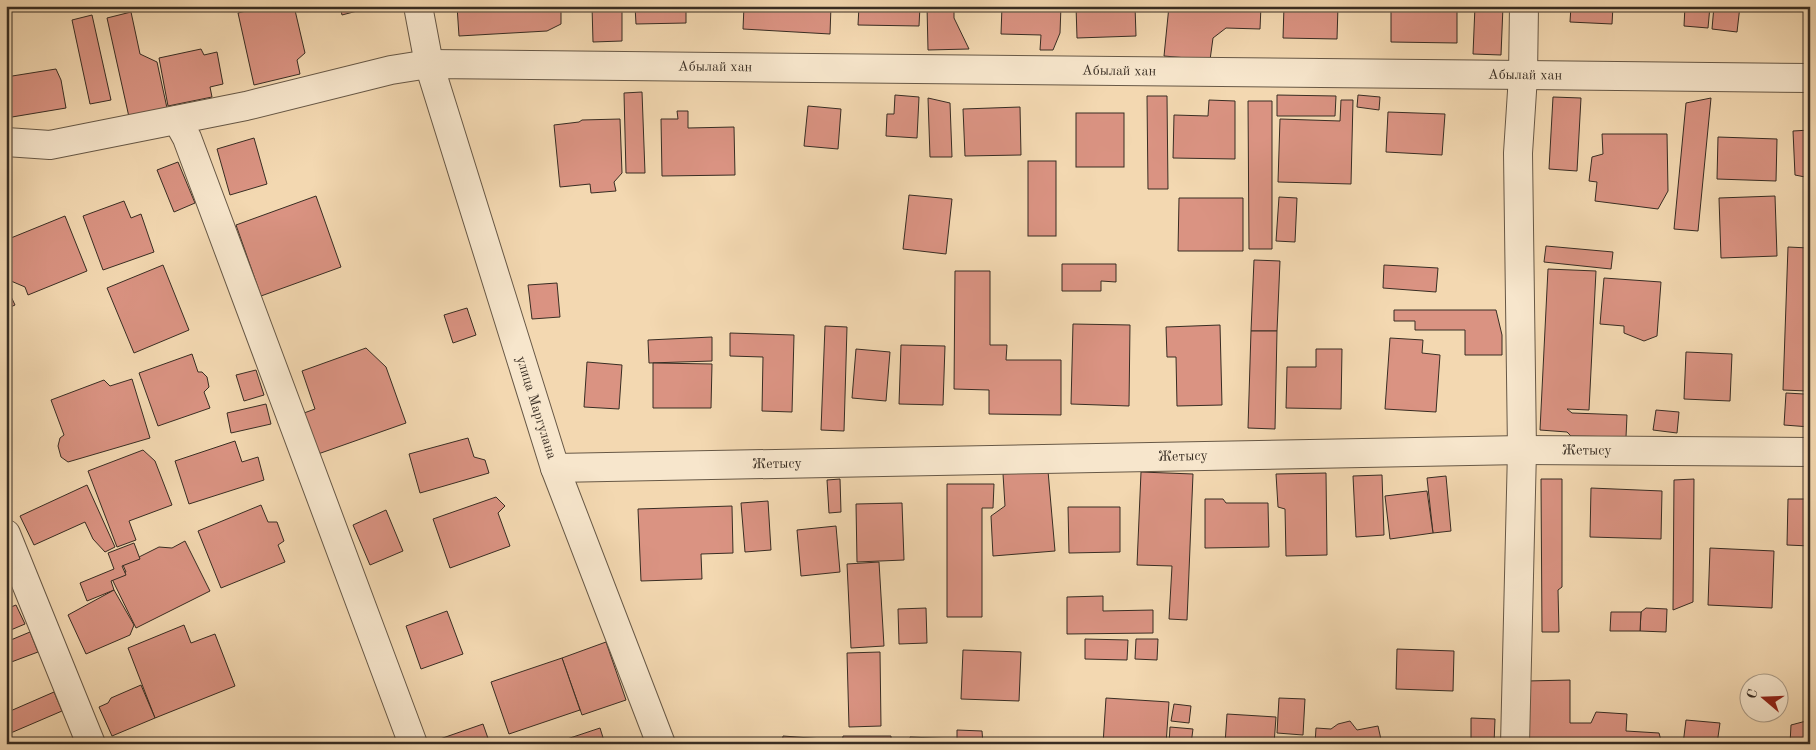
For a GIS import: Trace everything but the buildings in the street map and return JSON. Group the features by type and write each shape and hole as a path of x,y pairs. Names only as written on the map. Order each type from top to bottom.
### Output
{"street":[{"name":"улица Маргулана","path":"418,6 430,64 554,468 661,744"},
{"path":"1515,744 1522,450 1518,153 1524,6"},
{"name":"Абылай хан","path":"6,142 50,145 246,106 391,70 430,64 1810,78"},
{"path":"177,120 187,138 413,744"},
{"name":"Жетысу","path":"554,468 1522,450 1810,452"},
{"path":"6,534 91,744"}]}
